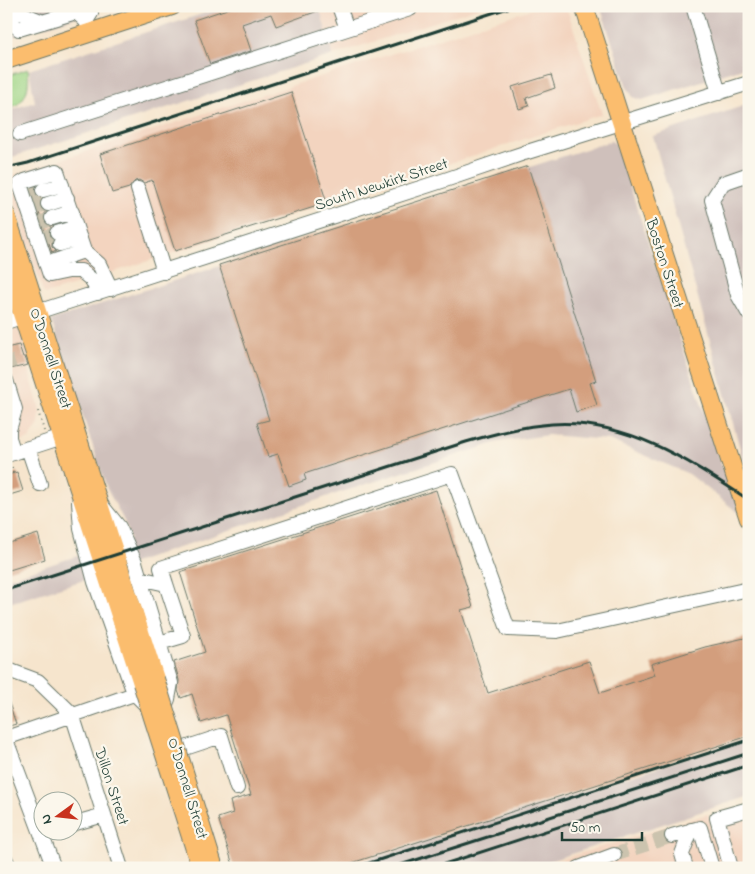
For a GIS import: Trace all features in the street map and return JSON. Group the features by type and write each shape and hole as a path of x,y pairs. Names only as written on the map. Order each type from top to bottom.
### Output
{"main road":[{"path":"6,60 83,16 172,6"},
{"name":"Boston Street","path":"584,6 749,519"},
{"name":"O'Donnell Street","path":"6,215 11,261 11,296 30,314"},
{"name":"O'Donnell Street","path":"11,261 69,435 98,501 203,868"},
{"name":"O'Donnell Street","path":"69,435 78,485 214,868"}],"street":[{"path":"339,6 346,29"},
{"path":"693,6 719,93"},
{"path":"6,7 43,22"},
{"path":"20,134 413,7"},
{"path":"6,13 8,20 19,29 43,22 83,16"},
{"name":"South Newkirk Street","path":"6,322 621,123 749,84"},
{"path":"57,171 84,251 99,264 104,291 82,271 69,271 48,249 35,200 20,184 57,171"},
{"path":"749,174 723,183 712,200 738,295 749,314"},
{"path":"35,200 62,185"},
{"path":"138,189 164,272"},
{"path":"35,200 67,198"},
{"path":"9,233 72,212"},
{"path":"48,249 78,232"},
{"path":"48,249 84,251"},
{"path":"7,378 15,409 9,435 10,454 69,435"},
{"path":"28,448 40,484"},
{"path":"159,643 183,636 161,568 452,474 508,629 557,631 749,589"},
{"name":"O'Donnell Street","path":"98,501 119,527 135,562 159,643 150,685 156,715 163,727"},
{"path":"139,578 166,584"},
{"path":"6,671 38,681 72,714"},
{"path":"32,802 6,739 150,685"},
{"name":"O'Donnell Street","path":"150,685 168,699 162,714 163,727 203,868"},
{"name":"Dillon Street","path":"72,714 121,868"},
{"path":"170,752 221,736 237,788"},
{"path":"731,868 717,818 749,809"},
{"path":"82,821 104,814"},
{"path":"672,836 700,828 712,868"},
{"path":"681,866 682,854 691,830"},
{"path":"47,842 54,868"},
{"path":"592,866 614,855"},
{"path":"6,860 8,868"}],"path":[{"path":"12,469 13,473"}],"shaded area":[{"path":"6,6 97,6 98,10 6,39"},
{"path":"227,6 319,6 333,55 6,159 6,111 35,102 29,70"},
{"path":"319,6 484,6 333,55"},
{"path":"541,6 566,6 602,114 46,294 43,292 6,177"},
{"path":"600,6 749,6 749,66 642,100 633,97 627,87"},
{"path":"749,104 749,521 689,474 609,440 548,435 498,442 329,496 84,580 6,604 6,579 130,539 124,521 107,489 51,320 611,141 616,144 723,470 748,477 653,136"},
{"path":"19,328 30,360 30,375 40,410 39,424 29,439 6,447 6,331"},
{"path":"749,738 749,796 528,868 340,868"},
{"path":"749,812 749,868 737,868 724,820"},
{"path":"708,814 724,868 532,868"}],"green space":[{"path":"28,69 28,83 22,100 18,104 6,109 6,76"}],"building":[{"path":"236,6 329,7 276,26 271,14 242,24 251,51 210,64 194,20"},
{"path":"551,75 555,88 526,98 529,106 519,109 512,87"},
{"path":"291,92 327,203 175,251 152,180 144,183 139,180 135,181 129,188 112,193 100,154"},
{"path":"528,166 596,381 590,383 597,405 576,412 569,389 304,474 306,480 289,486 278,454 268,457 257,423 269,420 219,265"},
{"path":"35,187 35,193 41,199 40,207 45,212 44,221 46,225 51,227 49,235 52,240 52,247 56,251 52,253 31,188"},
{"path":"19,345 28,365 6,370 6,348"},
{"path":"17,472 23,491 6,496 6,476"},
{"path":"436,490 473,607 461,610 488,693 589,661 600,693 655,675 651,664 705,647 749,637 749,736 336,868 234,868 218,818 233,813 230,801 251,795 226,715 201,723 192,694 181,698 178,691 179,680 174,662 205,652 180,572"},
{"path":"38,534 45,559 6,571 6,544"},
{"path":"6,700 8,700 16,724 6,727"}],"tunnel":[{"path":"31,194 43,190"},
{"path":"35,207 48,204"},
{"path":"40,223 52,218"},
{"path":"45,237 57,233"},
{"path":"6,357 10,369"},
{"path":"614,855 672,836"}],"railway":[{"path":"6,168 28,163 514,6"},
{"path":"6,590 466,442 541,425 580,424 606,428 631,436 680,457 749,500"},
{"path":"354,868 749,740"},
{"path":"391,868 749,753"},
{"path":"432,868 749,765"}]}
